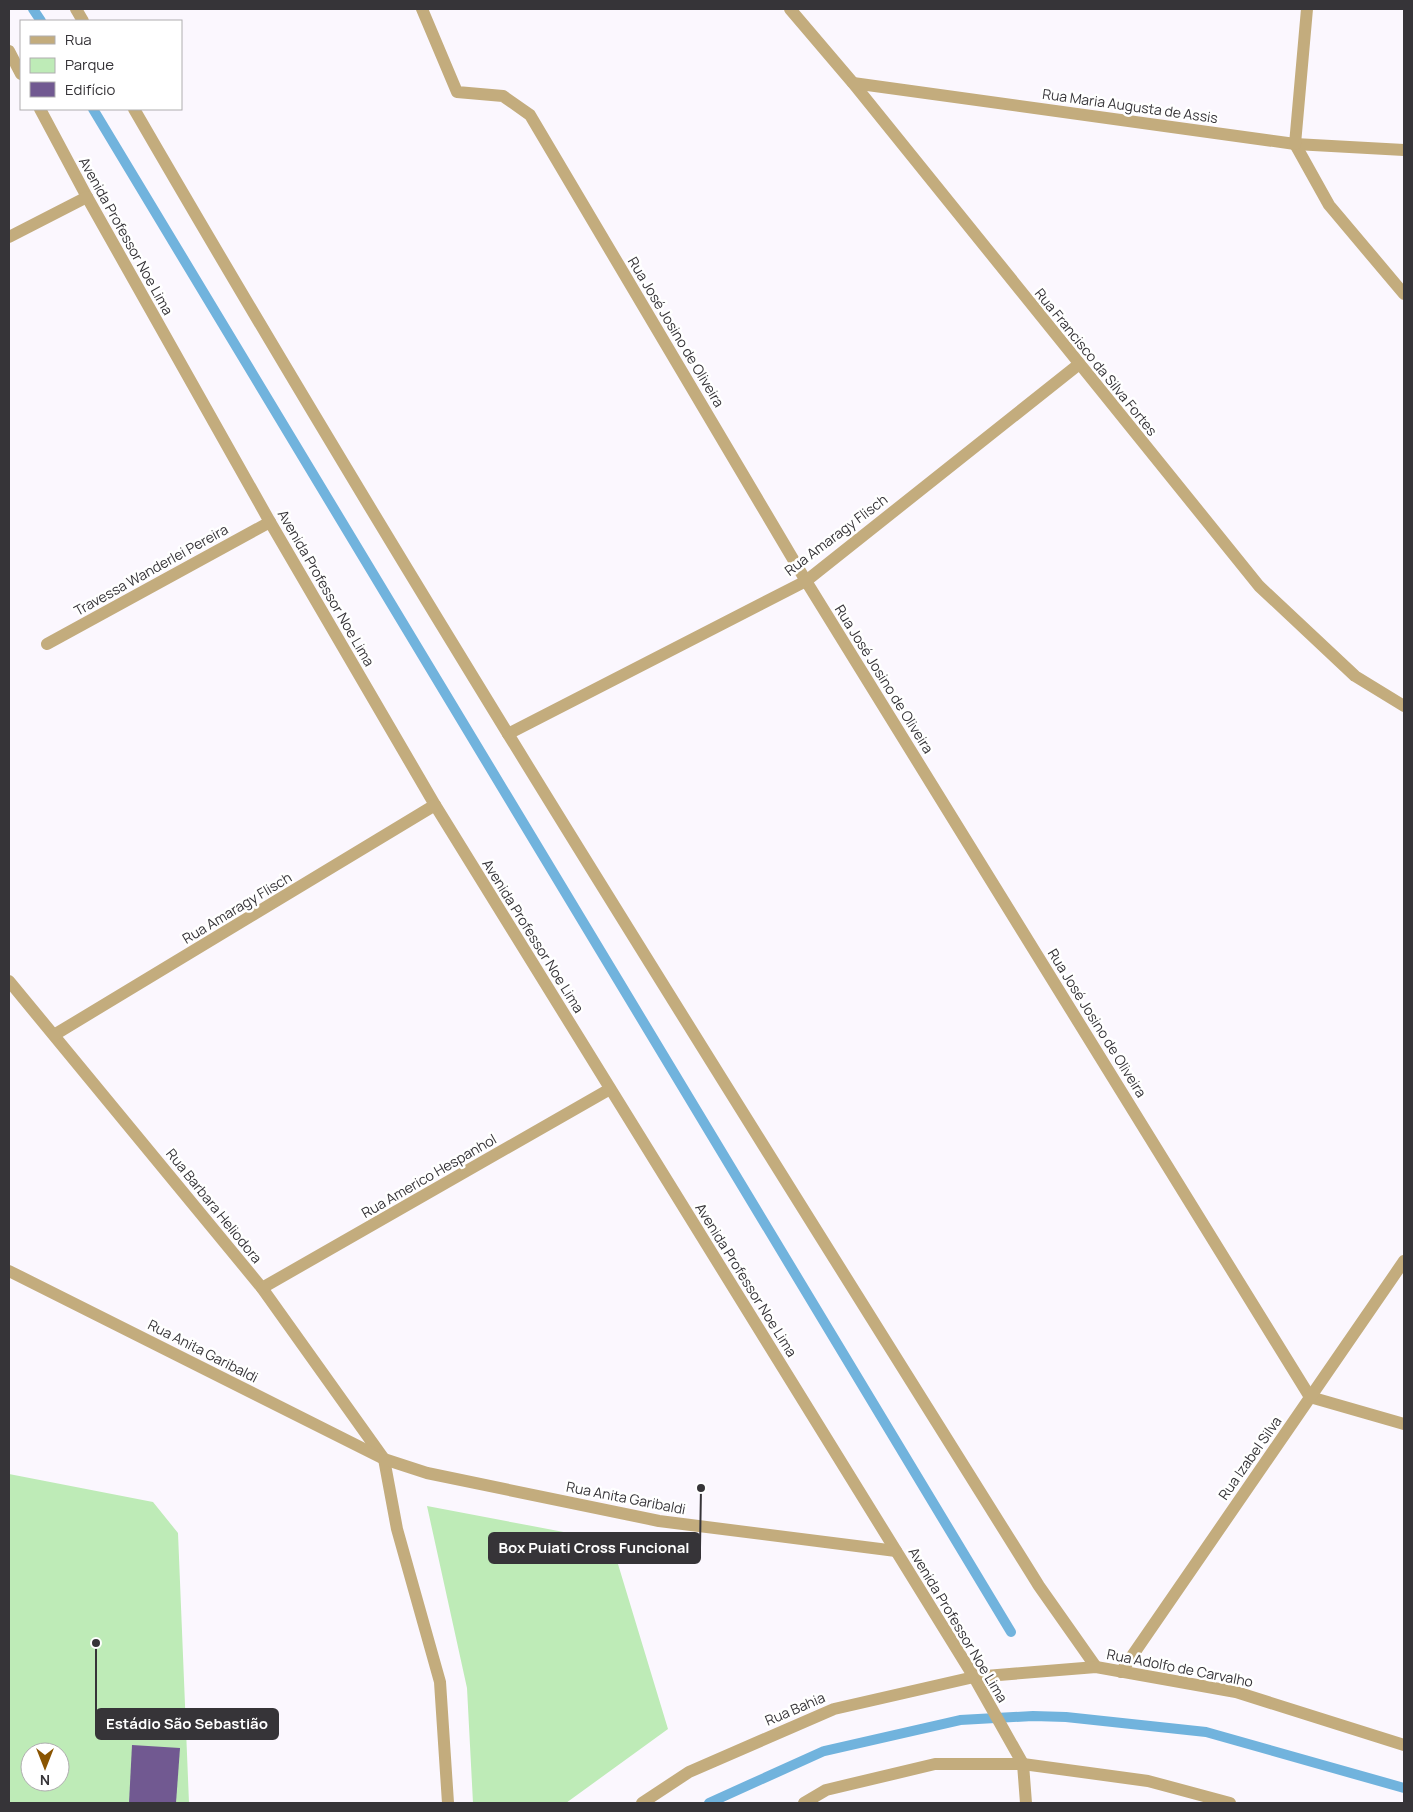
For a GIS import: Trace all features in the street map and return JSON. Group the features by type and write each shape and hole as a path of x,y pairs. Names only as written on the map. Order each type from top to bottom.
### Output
{"street":[{"path":"76,9 82,20"},
{"name":"Rua José Josino de Oliveira","path":"422,9 457,92 504,96 530,115 806,580 1310,1397"},
{"name":"Rua Francisco da Silva Fortes","path":"790,9 1259,586 1355,676 1404,706"},
{"path":"1307,9 1295,144 1329,205 1404,294"},
{"path":"9,51 20,72"},
{"name":"Rua Maria Augusta de Assis","path":"852,83 1295,144 1404,150"},
{"name":"Avenida Professor Noe Lima","path":"41,110 87,197 270,522 435,805 974,1677 1024,1764"},
{"path":"135,110 246,303 508,734 1038,1586 1096,1667"},
{"path":"9,237 87,197"},
{"name":"Rua Amaragy Flisch","path":"508,734 806,580 1078,364"},
{"name":"Travessa Wanderlei Pereira","path":"47,644 270,522"},
{"name":"Rua Amaragy Flisch","path":"54,1035 435,805"},
{"name":"Rua Barbara Heliodora","path":"9,981 262,1288 384,1458"},
{"name":"Rua Americo Hespanhol","path":"262,1288 610,1089"},
{"name":"Rua Izabel Silva","path":"1121,1672 1404,1261"},
{"name":"Rua Anita Garibaldi","path":"9,1271 384,1458 427,1473 659,1521 896,1551"},
{"path":"1310,1397 1404,1424"},
{"path":"384,1458 397,1529 440,1682 448,1803"},
{"name":"Rua Adolfo de Carvalho","path":"974,1677 1096,1667 1236,1692 1404,1745"},
{"name":"Rua Bahia","path":"642,1803 690,1772 834,1709 974,1677"},
{"path":"804,1803 826,1790 935,1764 1024,1764 1148,1781 1230,1803"},
{"path":"1024,1764 1026,1803"}],"green space":[{"path":"9,1474 153,1502 178,1533 189,1803 9,1803"},
{"path":"427,1506 611,1541 668,1729 566,1803 473,1803 467,1688"}],"building":[{"path":"132,1745 180,1748 176,1803 129,1803"}],"waterway":[{"path":"33,9 40,20"},
{"path":"94,110 1011,1632"},
{"path":"709,1803 824,1751 960,1720 1033,1716 1066,1717 1206,1732 1404,1788"}],"place":[{"name":"Box Puiati Cross Funcional","path":"701,1488"},
{"name":"Estádio São Sebastião","path":"96,1643"}]}
